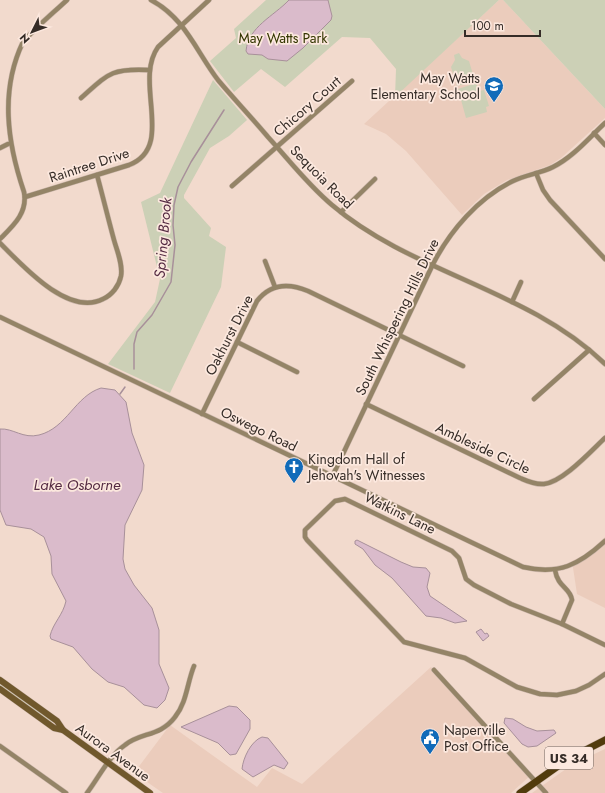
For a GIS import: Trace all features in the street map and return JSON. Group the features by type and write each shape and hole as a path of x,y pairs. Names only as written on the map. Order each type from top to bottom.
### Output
{"main road":[{"name":"Aurora Avenue","path":"0,680 57,721 63,730 150,793"},
{"name":"Aurora Avenue","path":"0,689 54,728 63,730"},
{"name":"US 34","path":"520,793 536,780 568,759 605,740"}],"street":[{"path":"6,73 22,43 67,0"},
{"name":"Sequoia Road","path":"151,0 167,10 182,25 219,80 317,191 341,212 383,240 548,320 589,350 605,364"},
{"name":"Raintree Drive","path":"25,197 134,163 144,156 148,150 152,134 149,70 152,57 158,47 209,0"},
{"path":"81,98 105,76 114,72 126,70 149,70"},
{"name":"Chicory Court","path":"232,186 352,81"},
{"name":"South Whispering Hills Drive","path":"332,477 433,264 453,232 488,198 507,184 561,162 605,123"},
{"path":"0,239 22,213 25,197 3,130"},
{"path":"594,133 605,145"},
{"path":"0,148 8,144"},
{"path":"536,173 546,194 605,259"},
{"path":"0,243 34,276 52,290 86,304 105,298 116,288 121,271 97,175"},
{"path":"341,212 375,179"},
{"path":"265,261 275,286 297,286 463,366"},
{"path":"512,302 521,282"},
{"name":"Oakhurst Drive","path":"202,414 257,301 265,292 275,286"},
{"name":"Oswego Road","path":"0,317 515,564 536,570 555,570 564,568 580,561 605,541"},
{"path":"237,342 297,372"},
{"path":"534,399 589,350"},
{"name":"Ambleside Circle","path":"366,404 520,478 539,484 550,483 559,478 605,438"},
{"name":"Watkins Lane","path":"605,645 562,624 511,604 474,585 466,579 459,558 452,551 345,499 335,501 307,527 305,533 307,540 400,639 409,644 465,658 517,687 546,695 562,694 580,689 594,682 605,674"},
{"path":"555,570 557,580 570,593 572,600 562,624"},
{"path":"87,793 108,763 125,744 159,731 173,720 182,705 194,666"},
{"path":"434,670 536,780 546,793"},
{"path":"0,746 66,793"}],"shaded area":[{"name":"May Watts Elementary School","path":"499,0 503,0 605,109 605,118 561,158 550,165 507,180 484,194 462,215 406,151 386,134 364,124"},
{"path":"605,537 605,608 577,594 572,561 586,554"},
{"path":"431,667 531,775 511,793 163,793 134,773 170,725 257,787 272,768 302,784"},
{"path":"605,749 605,793 532,793 573,764"}],"green space":[{"name":"May Watts Park","path":"266,0 499,0 395,97 396,69 370,38 342,37 285,87 261,69 234,92 210,61 236,38 234,29"},
{"path":"503,0 605,0 605,109"},
{"path":"459,53 462,58 469,61 475,81 457,86 451,67 455,60 454,55"},
{"path":"213,80 247,120 229,136 210,148 184,195 184,198 211,228 209,236 226,247 221,287 170,393 108,364 155,302 160,279 141,202 160,193"},
{"path":"476,83 479,91 484,90 489,106 486,107 487,112 466,118 458,89"},
{"path":"0,684 56,724 45,718 0,686"}],"water":[{"path":"289,0 328,0 332,16 331,20 303,48 287,61 268,59 262,55 248,54 246,51 251,35 263,22"},
{"name":"Lake Osborne","path":"101,388 115,390 126,402 132,433 144,465 142,490 125,525 123,559 125,569 134,585 152,608 159,630 159,664 169,688 165,700 157,708 144,705 124,687 108,682 92,669 73,647 51,639 51,631 63,611 66,601 52,574 51,556 44,537 31,529 6,525 0,510 0,429 9,430 28,436 39,435 49,431 57,426 84,398"},
{"path":"357,540 413,567 426,568 430,573 427,587 430,596 467,621 455,623 441,618 426,616 392,578 375,565 363,549 355,544 355,541"},
{"path":"481,629 489,636 483,641 476,632"},
{"path":"229,706 237,707 250,720 250,729 236,754 230,755 218,743 181,727"},
{"path":"505,718 513,719 526,727 537,731 554,730 556,733 537,746 528,747 522,744 504,723"},
{"path":"262,737 268,738 288,763 284,769 274,765 253,777 242,769 246,755 251,746"}],"waterway":[{"name":"Spring Brook","path":"134,369 134,344 137,332 152,315 171,282 175,245 173,225 174,205 178,187 191,162 224,110"},
{"name":"Spring Brook","path":"120,394 125,387"}],"place":[{"name":"May Watts Elementary School","path":"494,103"},
{"name":"Kingdom Hall of Jehovah's Witnesses","path":"294,484"},
{"name":"Naperville Post Office","path":"430,755"}]}
